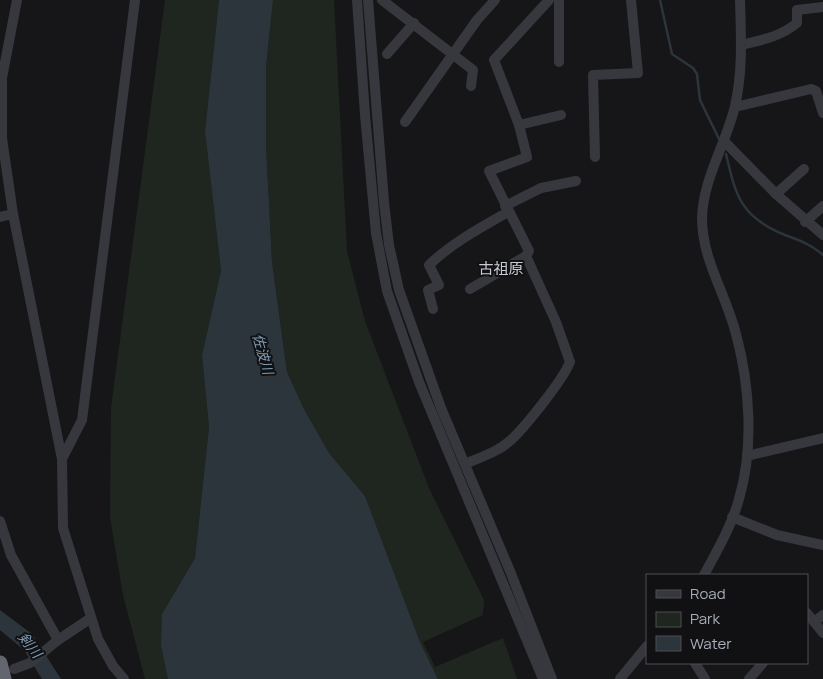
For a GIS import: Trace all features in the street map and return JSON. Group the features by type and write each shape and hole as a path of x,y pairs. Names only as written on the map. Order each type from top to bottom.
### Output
{"street":[{"path":"17,0 4,42 0,105 2,138 14,214 62,459 63,528 98,639 113,666 124,679"},
{"path":"62,459 82,420 135,0"},
{"path":"358,0 365,115 376,233 387,291 423,391 543,679"},
{"path":"368,0 373,81 389,245 399,290 417,345 552,679"},
{"path":"382,0 473,70 472,86"},
{"path":"405,122 477,20 495,0"},
{"path":"470,289 526,256 529,251 506,209 489,171 528,157 520,125 494,60 549,0"},
{"path":"559,0 559,62"},
{"path":"596,157 594,75 638,73 631,0"},
{"path":"704,574 732,518 744,481 747,456 748,414 736,334 706,252 703,233 704,197 724,141 740,77 740,0"},
{"path":"741,44 774,37 787,31 797,23 797,10 823,7"},
{"path":"387,54 414,24"},
{"path":"734,106 811,89 816,91 823,113"},
{"path":"520,125 561,115"},
{"path":"724,141 805,222 823,236"},
{"path":"776,194 804,169"},
{"path":"433,309 428,290 439,285 429,265 442,252 506,209 542,188 576,181"},
{"path":"805,222 823,206"},
{"path":"0,217 14,214"},
{"path":"465,464 494,452 511,440 554,388 570,362 556,322 526,256"},
{"path":"747,456 823,438"},
{"path":"732,518 767,532 823,545"},
{"path":"0,521 11,555 56,642"},
{"path":"0,549 11,555"},
{"path":"6,670 30,663 91,618"},
{"path":"819,619 823,633"},
{"path":"621,679 646,647"},
{"path":"699,664 705,679"},
{"path":"749,679 762,664"}],"green space":[{"path":"165,0 219,0 205,131 221,271 202,355 209,427 195,558 162,614 168,679 145,679 123,595 110,517 111,408"},
{"path":"273,0 334,0 347,251 365,321 429,488 484,600 483,615 423,642 435,667 503,638 517,679 438,679 420,642 365,496 329,453 304,409 287,372 272,262 266,145 266,67"}],"water":[{"name":"佐波川","path":"219,0 273,0 266,67 266,145 272,262 287,372 304,409 329,453 365,496 420,642 438,679 168,679 161,645 162,614 195,558 209,427 202,355 221,271 205,131"},
{"name":"剣川","path":"0,610 32,634 61,679 42,679 24,650 0,630"}],"waterway":[{"path":"660,0 672,54 693,68 697,74 700,100 719,139"},
{"path":"726,154 737,194 750,213 770,228 805,243 823,255"}],"district":[{"name":"古祖原","path":"501,269"}]}
